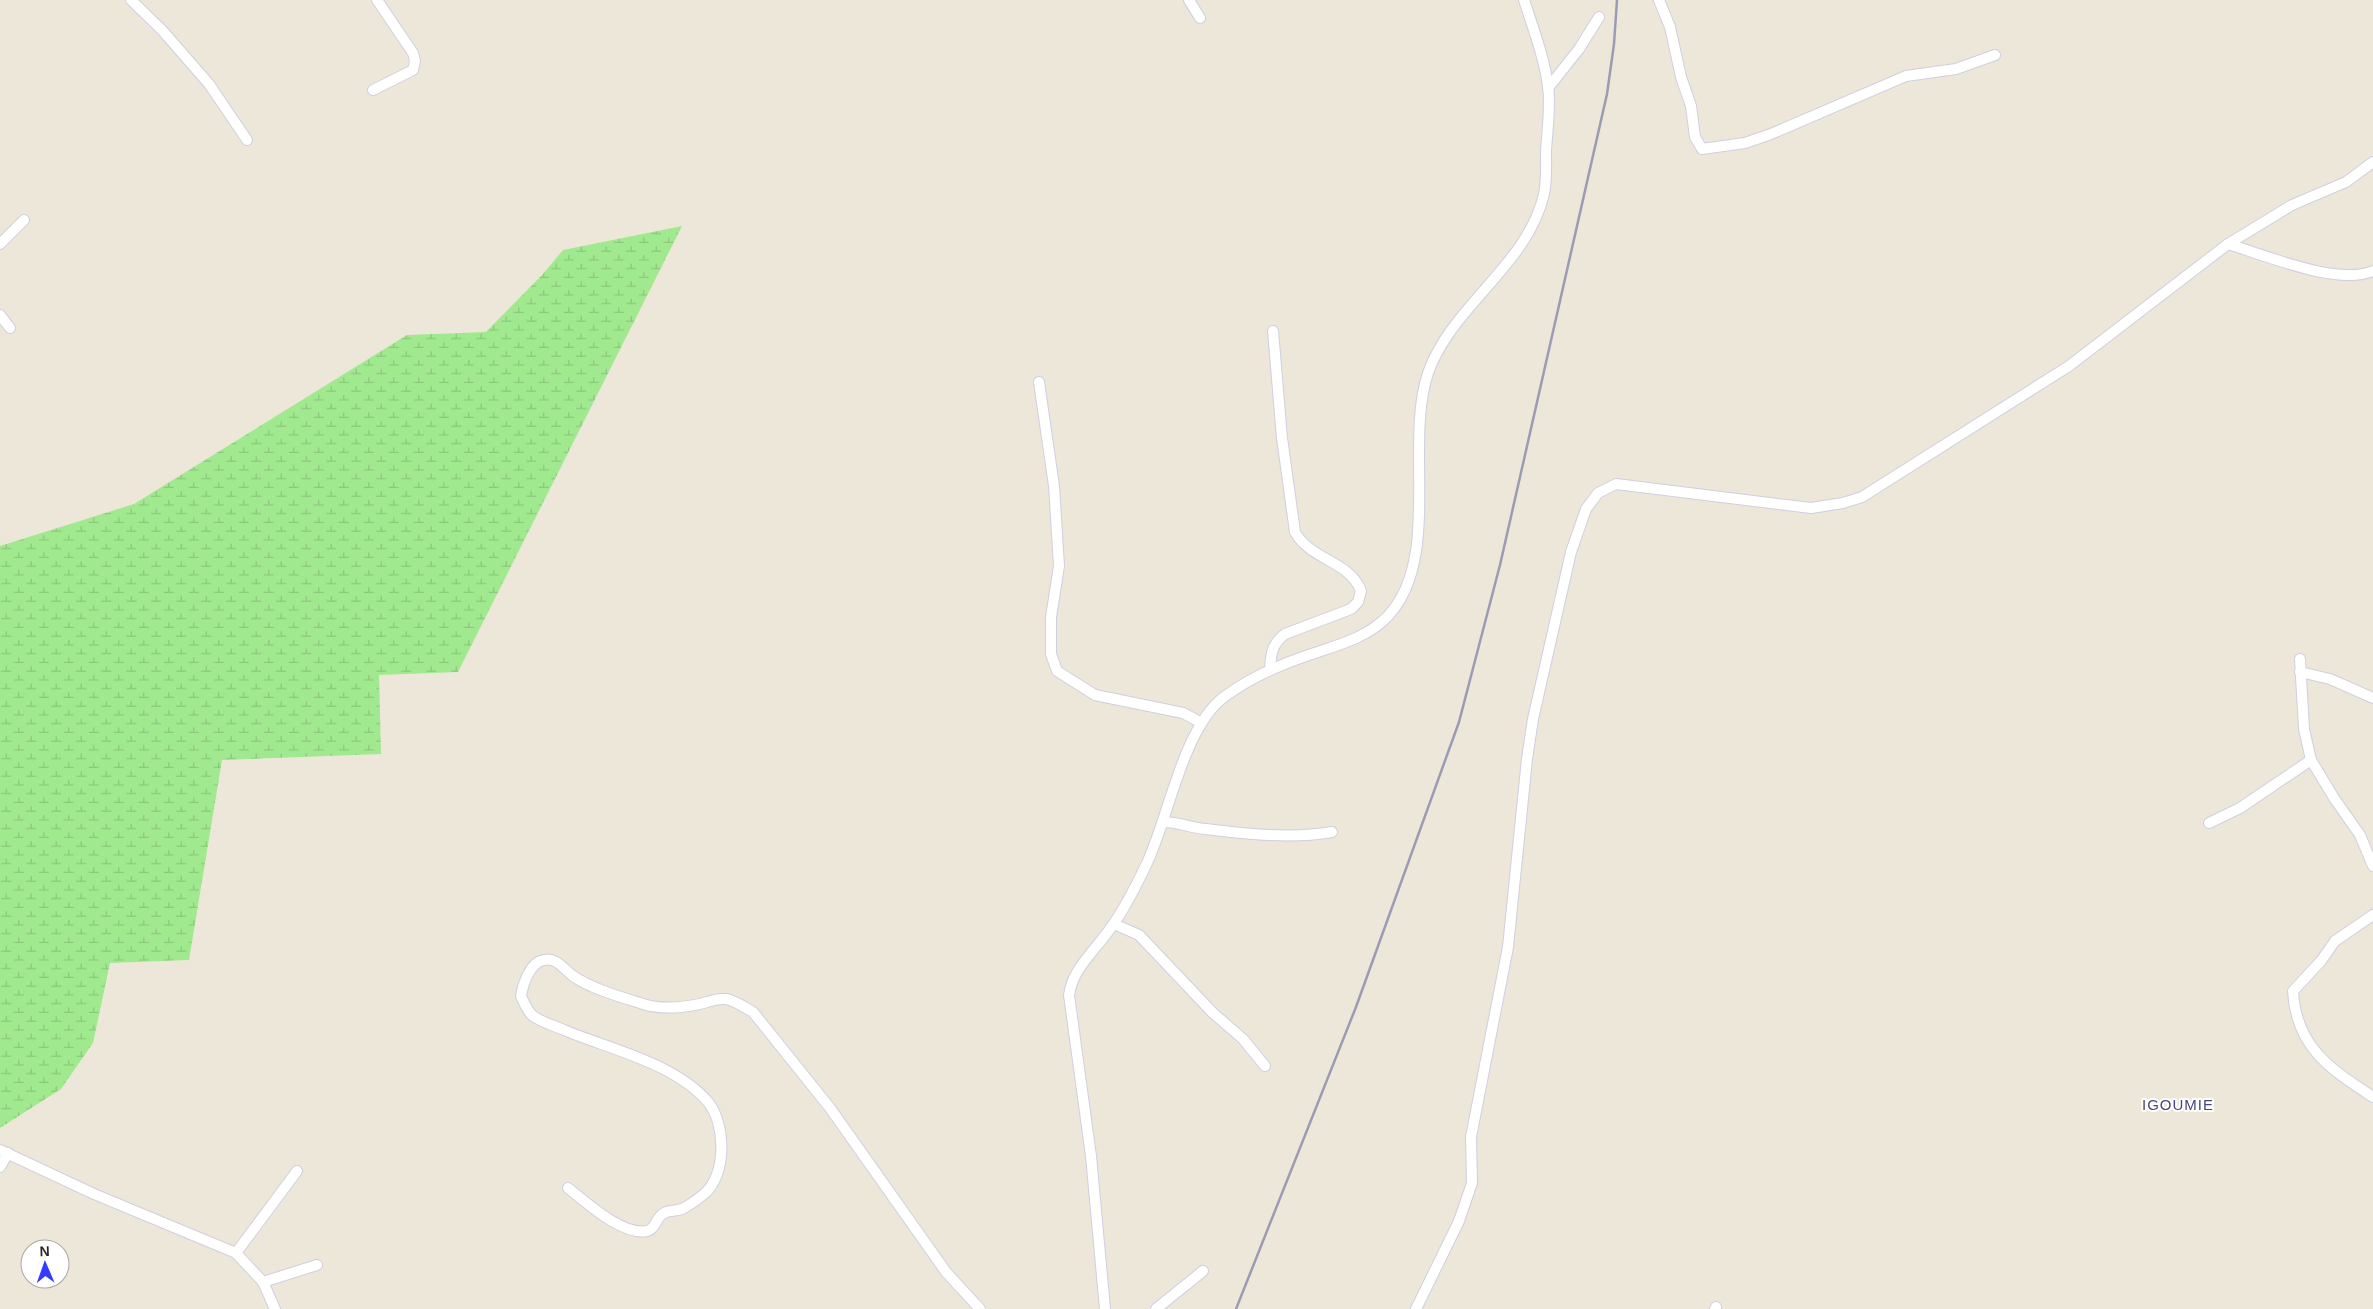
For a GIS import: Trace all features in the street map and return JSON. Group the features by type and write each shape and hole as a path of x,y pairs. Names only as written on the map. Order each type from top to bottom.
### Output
{"street":[{"path":"131,0 162,30 209,84 247,140"},
{"path":"373,90 413,70 415,61 413,53 378,0"},
{"path":"1189,0 1200,18"},
{"path":"1105,1309 1091,1156 1068,995 1071,980 1114,924 1146,864 1164,822 1168,806 1200,722 1220,700 1246,681 1270,669 1367,634 1389,615 1410,579 1417,540 1419,445 1428,374 1442,343 1530,231 1545,191 1548,88 1535,34 1524,0"},
{"path":"1659,0 1670,27 1681,77 1691,106 1695,137 1702,149 1745,143 1771,134 1906,76 1956,68 1995,55"},
{"path":"1548,88 1579,49 1599,17"},
{"path":"1416,1309 1459,1221 1472,1182 1471,1136 1508,947 1533,720 1571,552 1586,509 1598,493 1616,484 1811,508 1843,503 1862,497 2069,366 2228,244 2292,204 2346,182 2373,162"},
{"path":"0,244 24,220"},
{"path":"2228,244 2319,271 2350,275 2364,275 2373,271"},
{"path":"0,315 10,328"},
{"path":"1270,669 1272,648 1277,640 1285,634 1351,609 1358,602 1360,591 1351,574 1307,548 1300,542 1295,532 1282,438 1273,331"},
{"path":"1039,382 1054,486 1058,566 1051,618 1051,654 1057,671 1095,695 1182,713 1200,722"},
{"path":"2300,659 2304,730 2311,760 2334,798 2360,835 2373,866"},
{"path":"2300,672 2330,679 2373,698"},
{"path":"2209,823 2240,808 2311,760"},
{"path":"1164,822 1178,822 1207,830 1271,836 1315,835 1332,832"},
{"path":"2373,914 2335,941 2321,961 2293,991 2294,1008 2299,1024 2322,1060 2373,1098"},
{"path":"1114,924 1139,935 1213,1013 1243,1039 1264,1066"},
{"path":"568,1188 609,1220 631,1230 647,1231 653,1227 656,1219 664,1213 682,1209 706,1193 717,1176 721,1147 718,1118 708,1102 690,1086 657,1066 618,1049 582,1038 533,1016 521,996 524,984 536,963 543,960 558,963 574,976 599,988 646,1005 683,1008 716,999 725,999 736,1002 753,1012 830,1108 946,1272 980,1309"},
{"path":"0,1167 4,1152 94,1194 236,1253 263,1282 276,1309"},
{"path":"236,1253 297,1171"},
{"path":"263,1282 317,1265"},
{"path":"1156,1309 1203,1271"}],"green space":[{"path":"682,226 458,672 379,675 381,754 222,760 189,960 110,963 93,1043 61,1089 0,1128 0,546 134,504 407,335 486,332 542,275 563,250"}],"railway":[{"path":"1236,1309 1356,1007 1459,722 1500,565 1607,94 1614,44 1617,0"}],"district":[{"name":"IGOUMIE","path":"2178,1104"}]}
